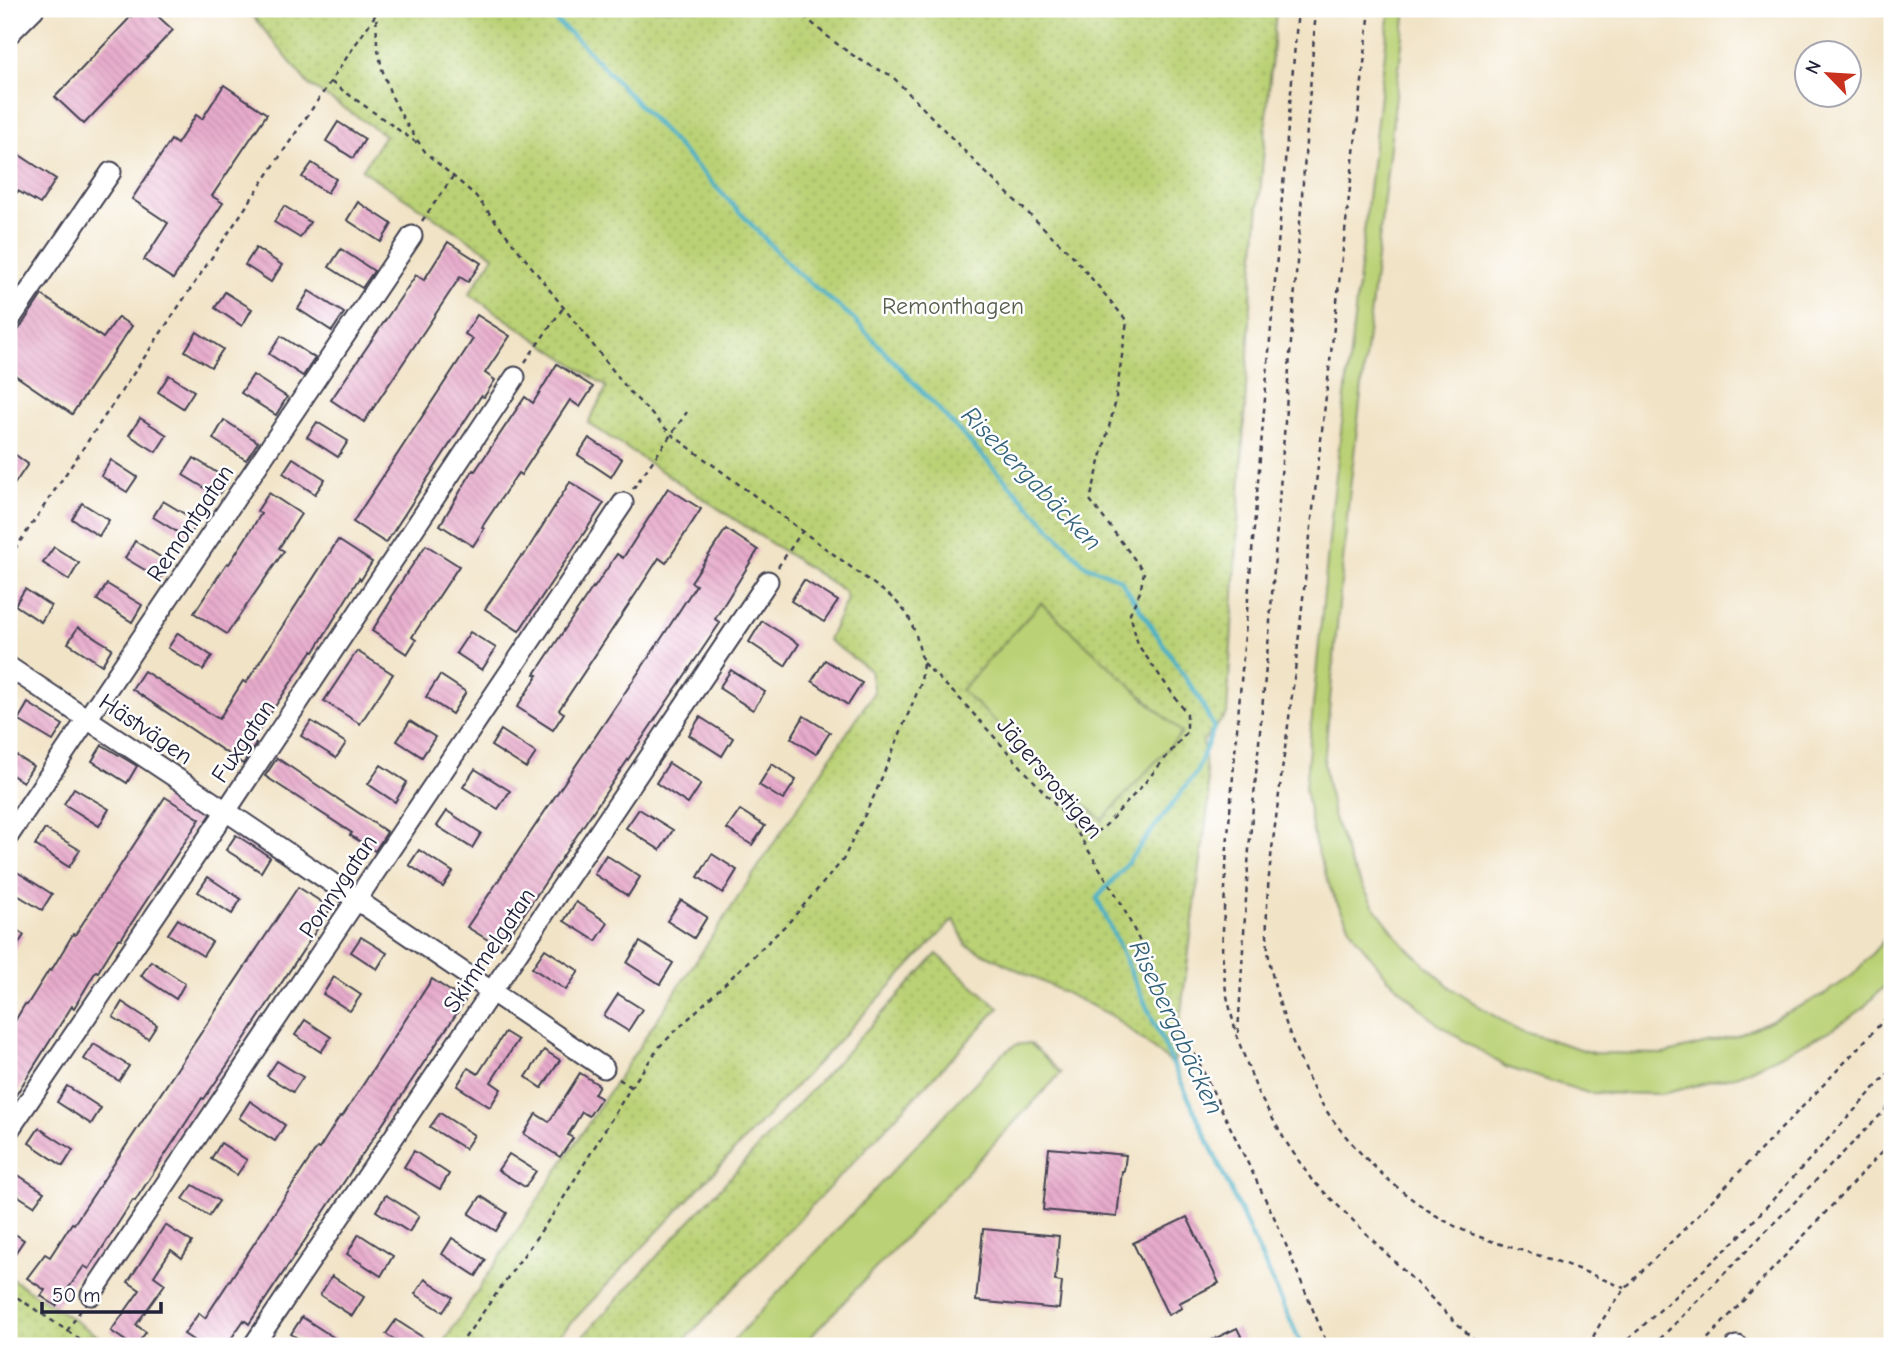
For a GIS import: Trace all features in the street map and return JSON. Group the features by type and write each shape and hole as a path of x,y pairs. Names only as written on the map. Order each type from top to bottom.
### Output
{"street":[{"path":"9,34 34,9"},
{"path":"9,321 111,172"},
{"name":"Remontgatan","path":"9,835 412,236"},
{"name":"Fuxgatan","path":"9,1130 226,811 514,377"},
{"name":"Ponnygatan","path":"91,1295 623,503"},
{"name":"Skimmelgatan","path":"253,1346 768,582"},
{"name":"Hästvägen","path":"9,667 604,1068"}],"path":[{"path":"376,9 377,44 386,82 397,109 420,145"},
{"path":"797,9 817,29 877,69 891,75 979,166 1072,256 1127,321 1115,404 1090,500 1144,572 1140,592 1129,613 1138,645 1186,714 1186,732 1134,796 1105,826 1083,841"},
{"path":"1298,9 1227,847 1222,951 1226,992 1237,1037 1258,1093 1311,1179 1479,1346"},
{"path":"1237,1037 1249,849 1269,635 1316,9"},
{"path":"1370,9 1295,669 1272,845 1268,904 1269,957 1279,1002 1296,1049 1322,1104 1348,1138 1386,1176 1416,1201 1451,1224 1490,1241 1557,1261 1625,1288"},
{"path":"9,558 376,14"},
{"path":"330,82 420,145 475,195 629,392 671,434 894,599 908,615 923,663 921,683 879,784 843,860 790,921 660,1046 627,1093 558,1207 459,1346"},
{"path":"412,236 454,175"},
{"path":"514,377 563,307"},
{"path":"623,503 687,412"},
{"path":"768,582 803,530"},
{"name":"Jägersrostigen","path":"923,663 1070,821 1120,901 1276,1221 1328,1346"},
{"path":"1589,1346 1598,1324 1625,1288 1892,1011"},
{"path":"1621,1346 1736,1240 1892,1069"},
{"path":"1653,1346 1892,1102"},
{"path":"1700,1346 1892,1141"},
{"path":"9,1292 90,1346"},
{"path":"67,1331 91,1295"}],"green space":[{"name":"Remonthagen","path":"247,9 1276,9 1252,286 1227,714 1203,741 1209,799 1174,1065 1111,1015 966,945 954,919 549,1346 441,1346 874,692 870,670 828,640 847,599 844,591 588,423 607,387 469,294 494,256 362,170 385,135 309,85"},
{"path":"1390,9 1406,9 1349,497 1324,764 1333,815 1350,863 1373,905 1403,944 1451,988 1515,1029 1593,1053 1663,1054 1737,1036 1822,996 1853,975 1892,931 1892,978 1861,1010 1828,1032 1739,1075 1662,1094 1588,1093 1506,1067 1439,1025 1388,978 1356,938 1332,893 1315,843 1305,789 1332,509"},
{"path":"1041,603 1182,733 1102,820 961,690"},
{"path":"937,954 999,1008 679,1346 574,1346"},
{"path":"1030,1043 1061,1073 802,1346 728,1346 1002,1054 1015,1045"},
{"path":"9,1277 113,1346 9,1346"}],"building":[{"path":"138,9 150,9 173,30 84,124 55,97"},
{"path":"224,85 267,114 212,196 223,203 173,279 144,260 168,223 132,199 171,140 177,144 196,115 202,119"},
{"path":"338,122 365,139 353,158 326,141"},
{"path":"9,148 56,179 40,204 18,191 9,201"},
{"path":"312,163 336,179 327,193 302,177"},
{"path":"358,202 392,224 381,242 347,220"},
{"path":"284,206 310,222 300,238 274,222"},
{"path":"448,242 481,263 468,282 460,277 364,422 331,400 416,275 424,280"},
{"path":"256,248 282,265 271,282 245,265"},
{"path":"341,249 374,271 362,288 329,267"},
{"path":"309,291 344,313 332,331 298,309"},
{"path":"225,292 252,309 242,326 215,308"},
{"path":"42,295 103,338 118,317 132,326 72,414 9,371 9,344"},
{"path":"477,315 510,336 485,373 495,380 484,397 481,396 386,543 353,522 473,339 465,334"},
{"path":"197,332 223,349 211,367 185,351"},
{"path":"281,336 315,358 303,376 269,354"},
{"path":"557,364 593,387 580,407 570,400 521,475 518,473 482,527 484,529 473,546 440,525 473,470 475,471 525,397 533,403"},
{"path":"169,375 194,391 183,408 158,392"},
{"path":"253,375 287,397 276,415 241,393"},
{"path":"140,418 167,435 156,452 129,435"},
{"path":"224,420 258,442 246,460 213,439"},
{"path":"317,422 348,441 338,457 307,437"},
{"path":"589,438 622,459 611,477 578,455"},
{"path":"9,450 28,464 9,492"},
{"path":"194,458 228,480 218,496 183,475"},
{"path":"293,458 325,479 315,494 283,473"},
{"path":"111,460 137,477 127,492 101,476"},
{"path":"570,482 604,503 519,631 485,609 521,556 523,557"},
{"path":"668,488 701,509 666,563 659,558 559,710 564,713 553,730 517,707 538,675 535,674 593,587 617,554 623,558"},
{"path":"269,493 301,514 279,548 284,551 227,634 194,613 261,514 257,511"},
{"path":"163,501 198,522 187,538 153,517"},
{"path":"82,503 109,520 99,536 72,519"},
{"path":"726,529 758,550 715,619 720,623 501,948 467,927 663,636 696,585 691,582"},
{"path":"338,540 372,562 252,741 256,744 243,764 132,689 144,671 219,719 243,681 246,683"},
{"path":"135,541 170,563 160,579 125,558"},
{"path":"426,545 459,566 412,637 416,640 407,654 372,631 392,599 390,598"},
{"path":"54,547 79,563 69,580 43,563"},
{"path":"804,580 838,601 824,622 791,601"},
{"path":"107,584 142,605 132,622 97,600"},
{"path":"25,589 51,606 41,622 15,605"},
{"path":"762,621 799,644 785,666 749,642"},
{"path":"78,627 112,648 102,665 68,643"},
{"path":"470,632 496,648 482,670 456,653"},
{"path":"178,633 212,656 203,670 168,648"},
{"path":"357,651 393,674 360,724 324,701"},
{"path":"825,660 862,683 848,705 812,681"},
{"path":"731,670 765,692 753,710 719,688"},
{"path":"440,675 466,692 452,714 426,697"},
{"path":"28,703 63,725 53,741 18,720"},
{"path":"804,716 830,732 816,754 791,738"},
{"path":"700,717 733,738 722,756 689,735"},
{"path":"311,721 346,743 336,758 301,736"},
{"path":"410,721 435,737 422,757 397,741"},
{"path":"501,730 536,753 526,768 491,746"},
{"path":"102,745 137,766 127,783 92,761"},
{"path":"9,751 33,766 23,782 9,773"},
{"path":"277,758 387,832 375,851 265,776"},
{"path":"669,763 701,784 688,804 656,783"},
{"path":"772,764 796,780 783,800 759,785"},
{"path":"381,765 407,782 395,802 368,784"},
{"path":"475,769 510,791 498,809 463,787"},
{"path":"74,788 109,809 99,826 64,804"},
{"path":"165,797 200,819 121,939 119,938 98,972 96,971 74,1008 72,1006 9,1106 9,1031"},
{"path":"639,809 673,830 660,850 626,828"},
{"path":"740,810 765,826 752,845 727,829"},
{"path":"447,811 481,833 472,848 437,826"},
{"path":"45,829 80,850 69,867 35,845"},
{"path":"236,835 270,857 261,872 226,850"},
{"path":"419,850 453,872 443,887 409,865"},
{"path":"712,854 737,870 723,893 698,877"},
{"path":"606,855 640,877 628,896 594,874"},
{"path":"17,872 52,894 42,910 9,890"},
{"path":"208,877 241,899 232,914 198,892"},
{"path":"298,887 331,908 89,1269 84,1266 56,1306 41,1296 45,1290 27,1278 45,1254 50,1257 72,1223 74,1224"},
{"path":"681,900 707,917 694,938 667,921"},
{"path":"576,902 608,923 596,941 564,921"},
{"path":"178,919 212,942 203,956 168,934"},
{"path":"9,925 24,935 9,959"},
{"path":"361,937 387,953 377,969 351,952"},
{"path":"640,942 673,963 660,984 627,963"},
{"path":"545,949 579,971 566,990 532,968"},
{"path":"151,961 185,983 176,999 141,976"},
{"path":"334,977 361,995 350,1011 323,994"},
{"path":"432,979 465,1001 249,1324 244,1320 226,1346 202,1346 184,1334 199,1313 205,1318"},
{"path":"618,994 642,1009 628,1031 604,1016"},
{"path":"122,1002 157,1025 148,1039 113,1017"},
{"path":"305,1020 331,1037 321,1052 295,1035"},
{"path":"505,1032 518,1040 491,1082 501,1089 490,1107 457,1086 468,1068 478,1074"},
{"path":"94,1044 129,1066 119,1081 84,1059"},
{"path":"544,1050 560,1060 542,1088 526,1077"},
{"path":"277,1061 303,1077 293,1092 267,1076"},
{"path":"580,1073 599,1085 594,1094 601,1098 589,1116 582,1112 568,1135 573,1138 560,1157 524,1134 536,1114 549,1122"},
{"path":"67,1086 101,1108 91,1124 57,1102"},
{"path":"250,1101 285,1125 275,1141 239,1118"},
{"path":"440,1113 474,1135 465,1149 430,1127"},
{"path":"39,1128 73,1150 63,1166 29,1143"},
{"path":"221,1143 247,1160 237,1175 211,1159"},
{"path":"1049,1148 1126,1155 1117,1217 1043,1210"},
{"path":"414,1151 449,1174 440,1189 404,1167"},
{"path":"509,1154 536,1171 525,1187 498,1170"},
{"path":"9,1169 44,1192 34,1206 9,1190"},
{"path":"193,1185 219,1201 209,1216 183,1199"},
{"path":"386,1195 419,1216 409,1232 376,1211"},
{"path":"481,1196 507,1213 496,1231 469,1214"},
{"path":"1187,1217 1219,1283 1179,1303 1182,1308 1168,1315 1133,1243"},
{"path":"165,1225 192,1242 182,1258 171,1250 154,1276 165,1284 136,1325 146,1332 136,1346 133,1346 111,1331 140,1290 128,1282"},
{"path":"983,1229 1059,1236 1055,1281 1062,1282 1059,1309 976,1301"},
{"path":"9,1230 24,1240 9,1262"},
{"path":"359,1234 393,1256 381,1276 347,1254"},
{"path":"452,1238 486,1260 476,1276 442,1254"},
{"path":"332,1276 364,1297 352,1316 320,1295"},
{"path":"425,1279 453,1297 443,1312 415,1294"},
{"path":"302,1317 347,1346 310,1346 291,1334"},
{"path":"396,1320 424,1338 419,1346 405,1346 386,1334"},
{"path":"1237,1328 1246,1346 1199,1346"}],"waterway":[{"name":"Risebergabäcken","path":"542,9 579,41 795,271 853,318 1085,565 1120,579 1199,698 1214,728 1196,773 1097,898 1302,1346"}]}
